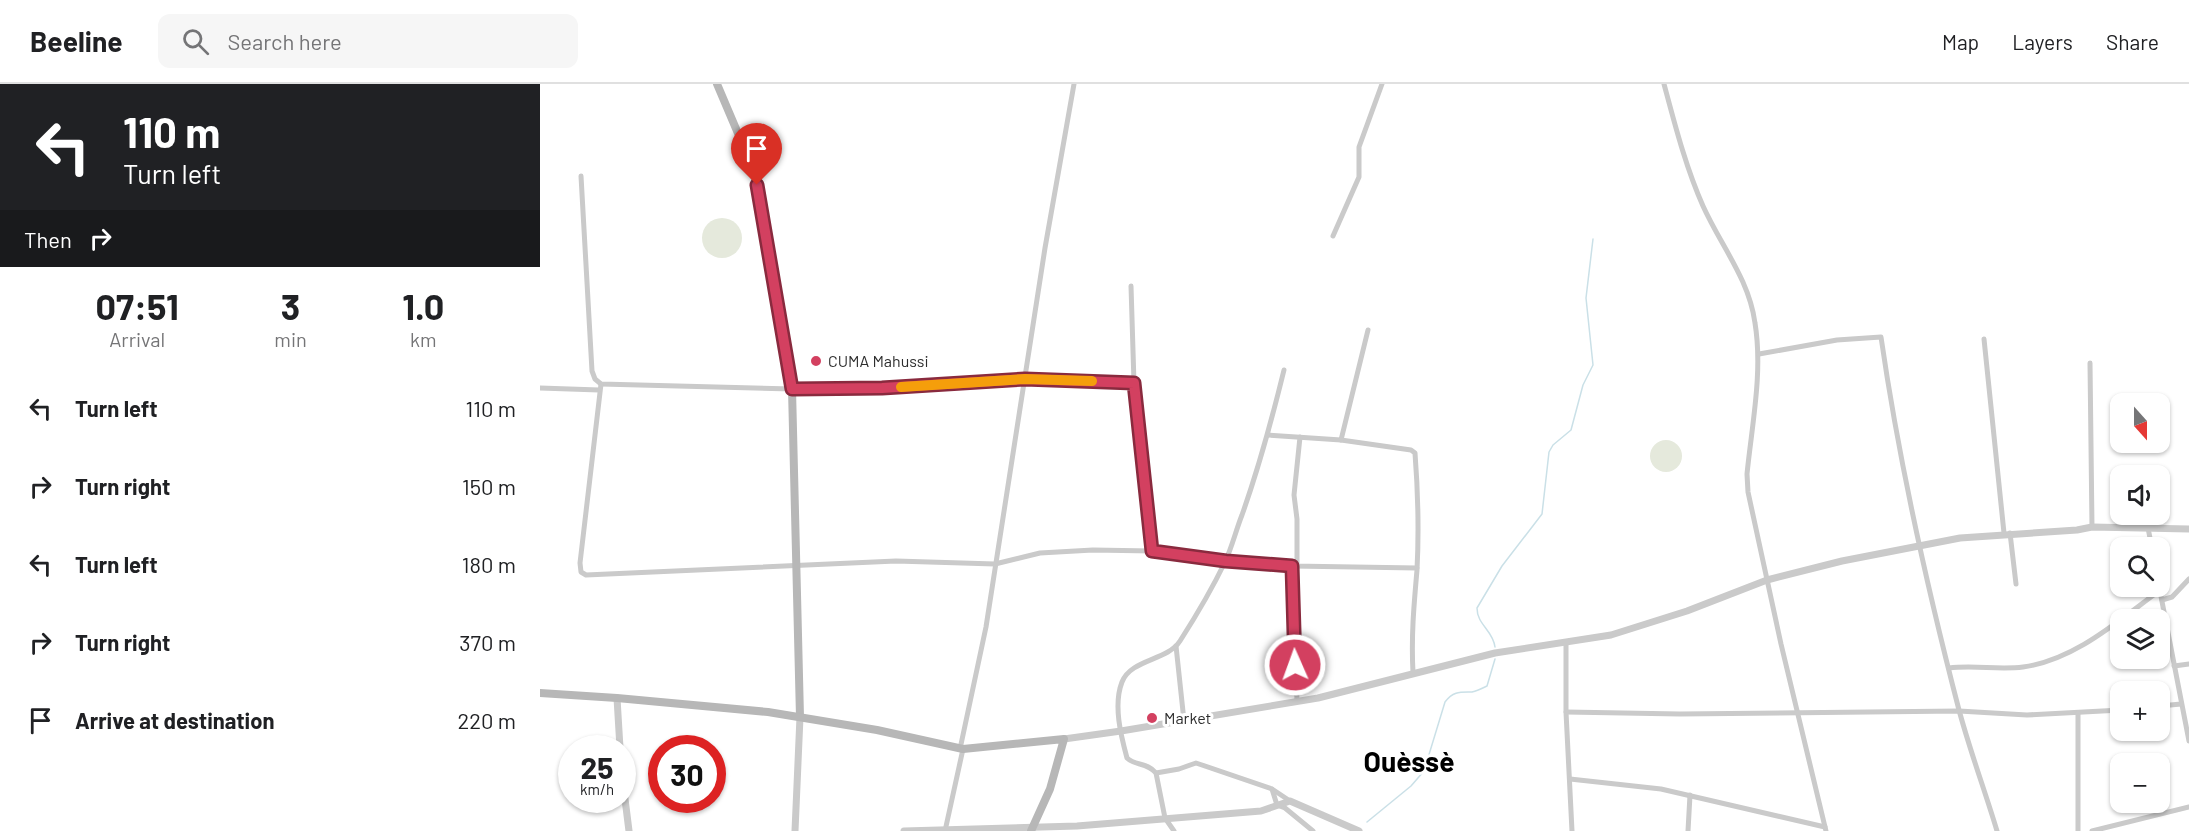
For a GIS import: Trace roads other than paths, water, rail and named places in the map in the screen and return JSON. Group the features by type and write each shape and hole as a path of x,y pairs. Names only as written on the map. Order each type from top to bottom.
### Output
{"main road":[{"path":"717,84 748,157 757,185 792,389 800,717"},
{"path":"540,693 617,698 800,717 877,730 961,749 1064,739 1050,789 1032,829"}],"street":[{"path":"946,830 986,627 1045,248 1074,84"},
{"path":"1333,236 1359,177 1359,147 1382,84"},
{"path":"1570,779 1630,784 1690,795 1826,829 1767,580 1747,482 1759,354 1755,322 1745,286 1734,260 1715,231 1698,193 1664,84"},
{"path":"581,176 592,371 600,387 580,562 581,572 585,575 896,561 995,564 1040,553 1092,550 1152,551 1226,561 1294,566 1417,568"},
{"path":"1131,286 1134,383 1152,551"},
{"path":"1341,440 1368,330"},
{"path":"1759,354 1837,340 1881,337 1893,418 1919,546 1959,711 1998,831"},
{"path":"1984,339 2007,533 2016,584"},
{"path":"2090,363 2092,527"},
{"path":"1174,831 1165,818 1156,773 1144,764 1129,760 1121,731 1120,690 1124,678 1133,669 1176,646 1226,561 1268,435 1284,370"},
{"path":"540,388 882,388 1025,379 1134,383"},
{"path":"1268,435 1341,440 1411,450 1415,453 1418,492 1417,568 1412,636 1413,672"},
{"path":"1297,701 1294,566 1297,519 1294,495 1300,437"},
{"path":"1064,739 1326,696 1413,672 1495,653 1611,635 1687,611 1767,580 1842,561 1960,538 2092,527 2189,529"},
{"path":"2148,528 2150,537"},
{"path":"2162,600 2175,594 2189,579"},
{"path":"1949,668 2020,667 2046,661 2094,637 2148,597"},
{"path":"2161,597 2189,741"},
{"path":"1566,643 1566,712 1572,831"},
{"path":"1176,646 1184,720"},
{"path":"2174,666 2189,664"},
{"path":"617,698 619,735"},
{"path":"2170,705 2181,704"},
{"path":"1566,712 1959,711 2028,715 2110,711"},
{"path":"2078,713 2078,831"},
{"path":"795,831 800,717"},
{"path":"1156,773 1179,770 1196,764 1272,789 1290,801 1359,831"},
{"path":"1272,789 1277,805"},
{"path":"1688,831 1690,795"},
{"path":"904,831 1077,826 1261,811 1290,801"},
{"path":"1277,805 1285,808 1313,831"},
{"path":"2092,831 2189,807"},
{"path":"627,813 629,831"}],"waterway":[{"path":"1495,647 1494,641 1480,619 1477,608 1502,566 1542,514 1549,452 1553,445 1571,430 1583,385 1593,365 1586,298 1593,239"},
{"path":"1367,822 1411,786 1424,771 1445,702 1454,694 1474,692 1487,686 1495,659"}],"place":[{"name":"CUMA Mahussi","path":"816,361"},
{"name":"Market","path":"1152,718"}],"district":[{"name":"Ouèssè","path":"1409,762"}]}
